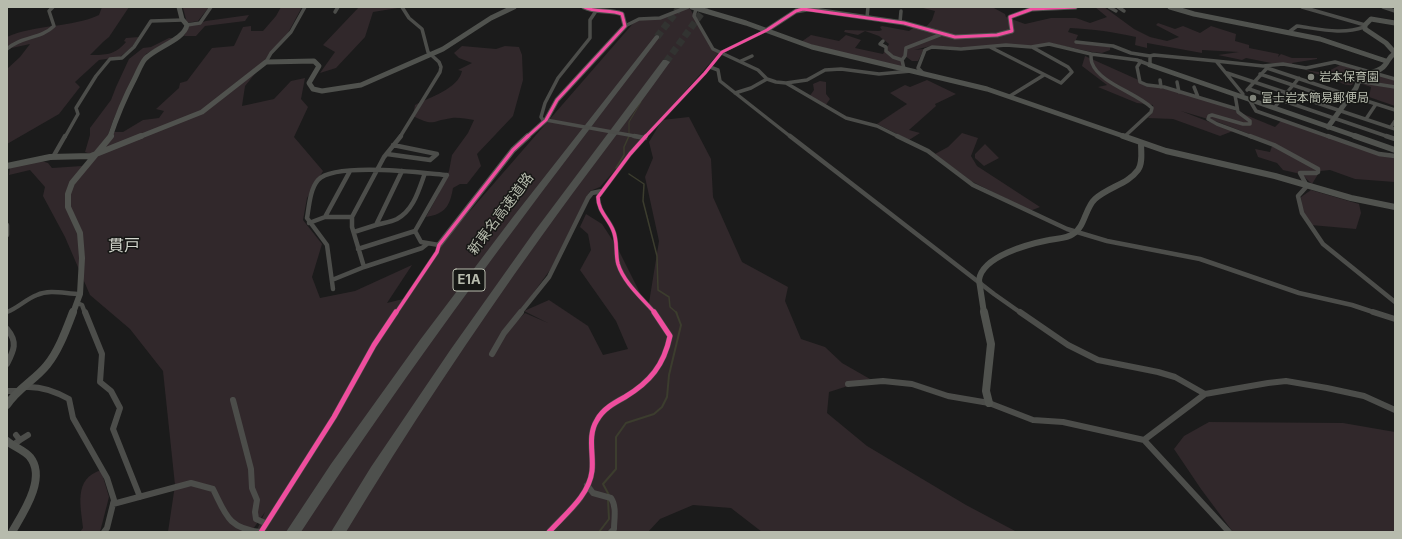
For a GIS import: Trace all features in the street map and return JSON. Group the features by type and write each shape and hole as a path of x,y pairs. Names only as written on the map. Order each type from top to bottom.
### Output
{"highway":[{"name":"新東名高速道路","path":"293,532 368,421 427,338 533,195 657,37"},
{"name":"E1A","path":"338,532 458,346 508,275 666,62"}],"street":[{"path":"7,49 16,42 46,32 53,28 54,26 49,11 53,7"},
{"path":"7,405 12,396 47,365 54,355 80,294 82,258 80,233 68,207 68,194 77,176 110,138 120,108 144,60 152,52 181,35 185,23 179,7"},
{"path":"52,157 78,114 76,108 96,76 110,59 122,58 134,47 151,21 185,23 200,22 212,7"},
{"path":"7,166 52,157 86,157 202,112 266,62 271,53 290,32 305,7"},
{"path":"335,12 338,7"},
{"path":"364,267 354,232 352,217 387,154 402,135 424,95 440,72 439,62 428,52 422,29 408,18 402,7"},
{"path":"266,62 314,61 319,66 308,83 313,89 328,91 361,85 443,49 491,18 514,7"},
{"path":"584,7 592,11 620,12 622,14 624,26"},
{"path":"591,7 596,11"},
{"path":"113,504 191,483 213,489 230,519 237,526 244,530 260,532 334,417 374,346 437,252 439,245 513,150 546,120 558,100 624,26 639,19 660,18 688,7"},
{"path":"867,17 868,7"},
{"path":"549,532 572,506 587,485 590,478 592,436 597,420 607,408 648,382 655,374 660,366 670,336 663,320 630,286 618,263 614,231 598,204 598,197 630,154 722,52 767,30 796,11 803,9 867,17 893,23 900,22 942,34 963,37 997,35 1012,31 1013,28 1010,19 1012,16 1017,14 1040,8 1075,7"},
{"path":"1109,7 1116,11"},
{"path":"1118,7 1124,11"},
{"path":"1170,7 1194,14 1320,39 1386,61"},
{"path":"1302,7 1364,26 1386,43 1395,53 1386,61 1385,66 1372,72 1363,73 1357,81 1356,88 1351,96 1328,127"},
{"path":"1384,7 1395,11"},
{"path":"912,71 879,74 847,69 833,69 820,72 807,80 779,83 767,79 758,70 713,49 696,20 694,8 746,23 812,47 982,87 1141,143 1193,158 1275,176 1351,198 1395,207"},
{"path":"596,11 590,20 590,38 558,78 544,103 541,117 543,120 645,138"},
{"path":"900,22 901,11"},
{"path":"1289,32 1297,26 1346,31 1355,30 1364,26 1371,19 1395,23"},
{"path":"912,30 916,26"},
{"path":"904,69 902,60 905,56 906,48 919,41 942,34"},
{"path":"884,41 880,44 886,47 886,51 893,58 902,60"},
{"path":"1076,42 1113,46 1130,53 1150,56 1154,55 1263,66 1283,64 1306,68 1335,62 1395,79"},
{"path":"924,74 918,68 922,55 928,47 961,49 1006,45 1031,47 1053,45 1091,54 1141,62 1240,95 1395,150"},
{"path":"990,47 1061,83 1072,72 1068,67 1031,47"},
{"path":"1091,54 1092,67 1095,70 1152,108 1151,112 1124,137"},
{"path":"741,62 752,56"},
{"path":"1150,56 1150,65"},
{"path":"1216,61 1227,73 1240,95"},
{"path":"1141,62 1137,67 1140,82 1237,109 1240,114 1250,121 1250,124 1243,124 1212,115 1209,116 1208,119 1217,124 1274,145 1318,170 1316,173 1300,173 1307,186"},
{"path":"710,67 718,70 720,81 735,93 1024,316 1086,355 1113,364 1158,372 1175,377 1205,394"},
{"path":"1237,109 1240,95 1248,89 1267,68 1395,110"},
{"path":"1227,73 1255,81 1393,128 1395,121"},
{"path":"1260,74 1346,103"},
{"path":"1010,96 1044,75"},
{"path":"1274,108 1299,78"},
{"path":"735,93 751,88 767,79"},
{"path":"1160,80 1161,87"},
{"path":"1357,81 1395,87"},
{"path":"1177,82 1179,92"},
{"path":"786,83 846,118 878,126 928,151 986,192 1076,232 1107,241 1191,257 1299,293 1352,305 1395,319"},
{"path":"1194,87 1198,97"},
{"path":"1248,89 1395,139"},
{"path":"1249,99 1256,111 1379,154 1395,156"},
{"path":"1366,119 1376,104"},
{"path":"989,403 985,394 991,355 991,344 979,282 982,270 996,258 1037,242 1069,236 1076,232 1088,209 1095,200 1137,171 1140,162 1141,143"},
{"path":"387,154 430,160 437,154 393,145"},
{"path":"333,289 327,245 309,223 307,218 310,200 318,180 324,176 350,171 378,170 448,175 415,231 358,248"},
{"path":"325,217 350,171"},
{"path":"376,225 402,171"},
{"path":"354,232 398,218 416,196 425,173"},
{"path":"1307,186 1298,196 1300,209 1318,239 1395,302"},
{"path":"492,354 504,333 549,277 592,192 602,191"},
{"path":"309,223 325,217 352,217"},
{"path":"7,225 7,235"},
{"path":"415,231 418,240 427,244 439,245"},
{"path":"332,280 364,267 422,248 427,244"},
{"path":"7,312 16,310 31,298 41,294 59,292 80,294"},
{"path":"77,303 82,305 86,318 100,345 102,354 100,382 111,391 120,408 113,429 140,496"},
{"path":"7,329 15,340 16,344 7,364"},
{"path":"34,386 38,381 38,373"},
{"path":"848,384 883,381 912,384 948,396 989,403 1033,420 1063,422 1144,440 1229,532"},
{"path":"1144,440 1205,394 1286,381 1364,396 1395,410"},
{"path":"7,391 34,386 51,390 68,399 76,426 107,478 114,500 107,528 104,532"},
{"path":"232,400 252,469 252,488 257,500 255,512 256,519 265,523"},
{"path":"12,532 34,489 37,472 35,463 30,456 14,440 28,435"},
{"path":"587,485 593,493 611,498 613,501 615,508 614,529 612,532"}],"shaded area":[{"path":"102,7 129,7 109,37 90,55 101,55 114,52 126,42 124,41 126,38 139,37 132,47 120,57 99,60 75,82 80,87 59,114 7,144 7,69 20,57 30,44 7,49 7,37 30,30 88,19 99,15"},
{"path":"209,7 198,21 187,23 183,8"},
{"path":"281,7 302,7 288,33 245,86 242,106 274,99 291,81 305,78 301,99 308,107 294,137 323,171 307,198 303,220 322,244 312,277 320,298 355,291 412,265 387,303 407,298 442,243 636,20 657,18 689,7 712,47 720,52 600,187 590,191 550,270 503,335 525,313 548,323 524,311 549,300 588,326 603,355 628,349 616,321 580,270 591,250 588,234 580,227 586,214 602,224 617,247 648,309 659,241 645,177 653,158 649,142 662,120 689,117 711,159 713,197 742,262 788,287 785,301 801,339 825,347 842,363 870,379 829,392 827,413 867,446 966,505 1017,532 762,532 731,508 693,505 660,519 648,532 256,532 265,512 251,532 168,532 175,485 163,371 130,329 90,295 65,237 43,196 45,187 30,170 9,175 10,168 39,160 48,163 52,168 82,166 96,156 85,152 90,135 90,128 111,100 129,59 143,48 151,47 169,38 174,38 146,54 114,118 109,132 123,132 143,120 159,118 164,111 156,109 179,88 180,83 187,81 212,48 234,46 243,27 251,26 251,31 263,31 276,16"},
{"path":"359,7 398,8 373,12 365,37 336,68 320,73 335,52 323,45"},
{"path":"923,7 992,7 1005,14 1006,17 1025,24 1051,18 1076,18 1090,23 1107,17 1095,7 1104,7 1134,29 1150,37 1167,41 1179,37 1156,25 1158,23 1175,29 1183,26 1200,33 1211,26 1236,34 1235,41 1249,45 1249,48 1279,54 1278,57 1281,54 1292,58 1317,59 1292,63 1293,66 1281,65 1246,58 1242,60 1218,55 1239,52 1202,50 1202,53 1147,43 1147,48 1135,45 1136,37 1103,31 1070,28 1068,32 1078,35 1075,42 1110,47 1110,50 1102,53 1092,52 1050,43 1030,46 973,48 931,46 914,50 924,49 918,61 912,61 905,56 903,60 904,69 801,42 811,35 839,41 846,35 861,40 855,48 883,54 889,44 879,36 865,31 858,35 844,32 845,30 879,31 882,30 880,27 882,26 909,31 916,26 926,27 932,20 935,11"},
{"path":"249,15 245,21 205,26 196,36 184,36 189,26 206,21"},
{"path":"462,46 496,49 505,46 519,47 522,55 523,80 513,116 477,154 481,166 467,184 460,184 453,188 448,204 443,211 433,216 426,217 449,171 452,155 468,133 474,120 454,118 432,122 425,121 413,116 415,105 449,88 455,83 462,71 458,70 472,63 459,58 454,53"},
{"path":"1085,56 1152,86 1202,97 1275,127 1281,121 1395,158 1395,182 1355,179 1330,170 1320,171 1312,184 1301,174 1283,170 1277,163 1258,157 1255,149 1270,152 1273,143 1218,122 1181,111 1233,131 1220,136 1173,119 1148,118 1153,112 1153,105 1137,103 1098,87 1107,85 1082,66"},
{"path":"1340,65 1395,80 1395,106 1369,97 1371,87 1359,83 1356,80 1352,85 1348,85 1341,83 1337,79 1335,80 1305,70 1325,73"},
{"path":"927,80 956,94 935,104 936,106 909,130 920,133 909,140 877,124 907,104 890,93 905,85 910,87"},
{"path":"820,81 826,82 826,94 830,99 825,106 809,97 814,90 813,84"},
{"path":"962,133 978,138 971,156 977,166 1040,207 1030,211 971,181 935,154 948,147"},
{"path":"985,144 999,158 984,166 975,158 975,154"},
{"path":"1311,190 1359,204 1361,213 1356,229 1311,225 1302,210 1301,197"},
{"path":"1209,422 1343,423 1395,432 1395,532 1233,532 1174,449 1184,436"},
{"path":"101,470 109,497 100,532 80,532 83,528 80,502 82,487 92,474"}],"waterway":[{"path":"629,136 629,122 641,102"},
{"path":"616,168 624,155 624,147 629,136"},
{"path":"629,174 644,184 643,201 657,256 658,290 669,297 670,307 676,312"},
{"path":"609,495 603,484 616,469 616,437 626,423 654,414 662,407 667,397 669,375 681,325 676,312"},
{"path":"599,532 609,519 608,499"}],"tunnel":[{"path":"657,37 680,7"},
{"path":"666,62 706,7"}],"cycle path":[{"path":"261,532 334,417 374,345 437,252 439,245 513,150 546,120 557,100 625,26 622,14 584,7"},
{"path":"549,532 578,501 587,487 592,472 591,441 597,419 609,407 648,381 658,368 666,353 670,336 666,327 635,291 619,266 617,260 615,234 599,206 598,197 630,154 705,73 722,52 767,30 796,11 803,9 904,23 955,37 972,37 997,35 1012,31 1010,17 1032,9 1075,7"}],"place":[{"name":"岩本保育園","path":"1311,77"},
{"name":"富士岩本簡易郵便局","path":"1253,98"}],"district":[{"name":"貫戸","path":"124,246"}]}
